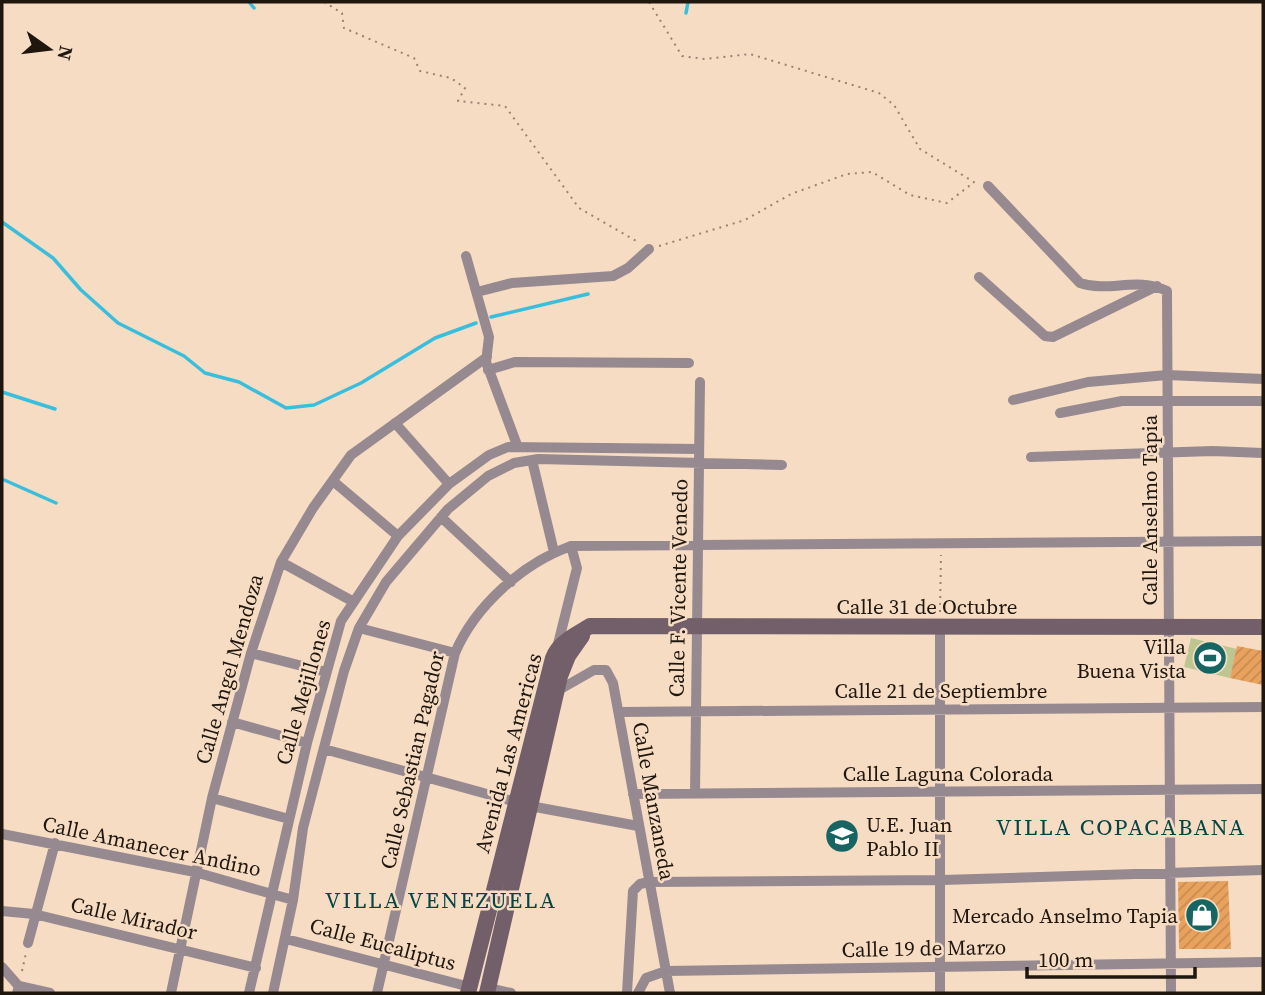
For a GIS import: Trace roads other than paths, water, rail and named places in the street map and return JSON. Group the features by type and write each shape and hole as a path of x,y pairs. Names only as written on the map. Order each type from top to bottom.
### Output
{"main road":[{"name":"Calle 31 de Octubre","path":"590,626 1263,627"},
{"name":"Avenida Las Americas","path":"488,991 523,804 556,650 590,626"},
{"name":"Avenida Las Americas","path":"469,990 568,656 590,626"}],"street":[{"path":"988,186 1080,283 1092,287 1142,282 1157,286"},
{"path":"477,292 512,283 613,276 628,268 649,249"},
{"path":"466,256 489,337 488,370 517,445"},
{"path":"979,278 1045,335 1053,337 1157,286"},
{"name":"Calle Anselmo Tapia","path":"1157,286 1167,291 1171,993"},
{"name":"Calle Angel Mendoza","path":"171,993 212,798 251,653 281,562 351,455 487,357"},
{"path":"488,370 515,362 689,363"},
{"path":"1013,401 1088,382 1167,375 1263,379"},
{"name":"Calle F. Vicente Venedo","path":"695,794 700,382"},
{"path":"1060,414 1122,401 1263,401"},
{"path":"395,423 449,484"},
{"name":"Calle Mejillones","path":"249,993 307,743 341,621 398,536 449,484 489,455 517,445 699,449"},
{"path":"1031,457 1263,453"},
{"path":"532,460 554,552"},
{"name":"Calle Mejillones","path":"273,993 286,939 303,828 359,628 386,582 441,517 488,476 514,463 532,460 782,465"},
{"path":"333,481 398,536"},
{"path":"441,517 511,582"},
{"name":"Calle Sebastian Pagador","path":"377,993 455,653 463,633 511,582 554,552 571,546 1263,541"},
{"path":"556,650 577,568 571,546"},
{"path":"281,562 352,601"},
{"path":"940,627 940,993"},
{"path":"359,628 455,653"},
{"path":"251,653 326,672"},
{"name":"Calle Manzaneda","path":"557,691 594,670 606,670 614,683 670,993"},
{"name":"Calle 21 de Septiembre","path":"619,712 1263,707"},
{"path":"232,722 307,743"},
{"path":"324,750 523,804 638,826"},
{"name":"Calle Laguna Colorada","path":"633,794 1263,789"},
{"path":"212,798 289,820"},
{"name":"Calle Amanecer Andino","path":"2,834 195,872 293,900"},
{"path":"28,943 55,843"},
{"path":"627,993 633,891 640,884 649,881 942,880 1171,870 1263,870"},
{"name":"Calle Mirador","path":"2,911 34,914 181,947 256,968"},
{"name":"Calle Eucaliptus","path":"286,939 385,964 469,990"},
{"name":"Calle 19 de Marzo","path":"666,971 1263,962"},
{"path":"2,967 20,991 50,993"},
{"path":"638,993 646,978 666,971"},
{"path":"488,991 511,993"}],"waterway":[{"path":"249,2 254,8"},
{"path":"686,13 688,2"},
{"path":"2,222 53,258 81,290 118,323 184,356 205,373 239,382 286,408 314,405 361,383 435,338 476,323"},
{"path":"491,317 588,294"},
{"path":"2,392 55,409"},
{"path":"2,479 56,503"}],"place":[{"name":"Villa Buena Vista","path":"1210,658"},
{"name":"U.E. Juan Pablo II","path":"842,836"},
{"name":"Mercado Anselmo Tapia","path":"1202,915"}],"district":[{"name":"VILLA COPACABANA","path":"1121,827"},
{"name":"VILLA VENEZUELA","path":"441,900"}]}
